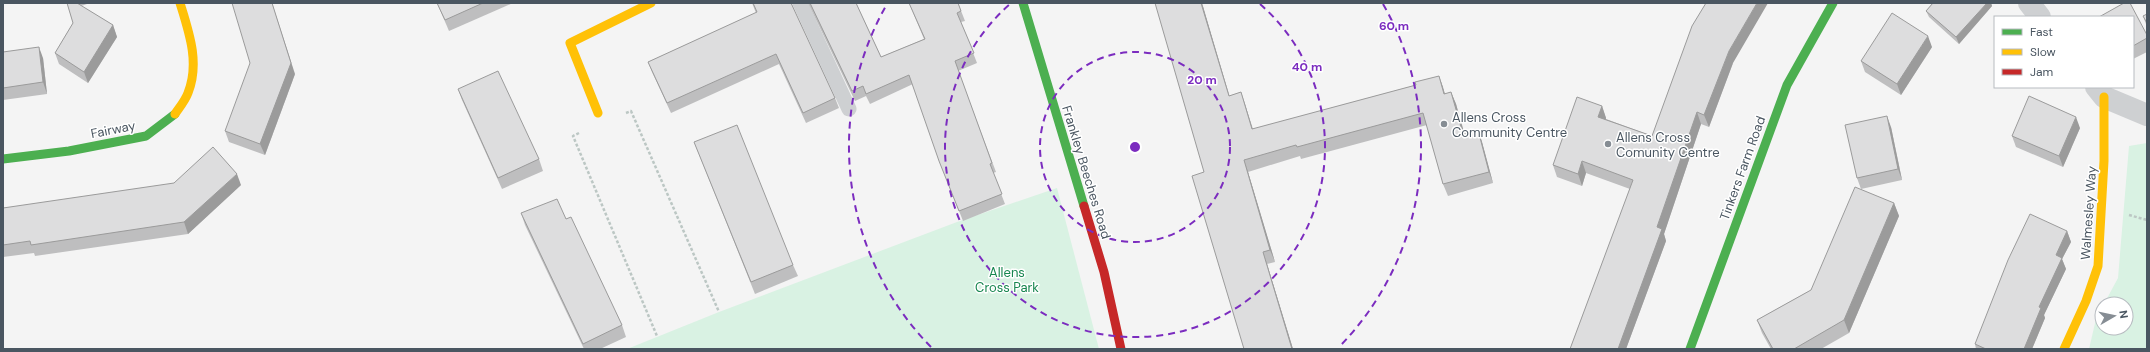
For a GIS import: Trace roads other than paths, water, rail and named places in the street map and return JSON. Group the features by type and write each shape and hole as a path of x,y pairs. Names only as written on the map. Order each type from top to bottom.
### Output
{"street":[{"name":"Fairway","path":"3,159 69,151 146,136 174,115 188,94 193,71 192,41 180,3"},
{"path":"598,113 570,43 651,3"},
{"name":"Frankley Beeches Road","path":"1023,3 1104,272 1121,349"},
{"name":"Tinkers Farm Road","path":"1690,349 1787,85 1833,3"},
{"path":"2028,3 2039,16"},
{"path":"2100,92 2147,115"},
{"name":"Walmesley Way","path":"2064,349 2086,301 2098,266 2104,161 2100,92"}],"lane":[{"path":"800,3 849,109"}],"place":[{"name":"Allens Cross Community Centre","path":"1444,124"},
{"name":"Allens Cross Comunity Centre","path":"1608,144"}],"park label":[{"name":"Allens Cross Park","path":"1007,280"}]}
